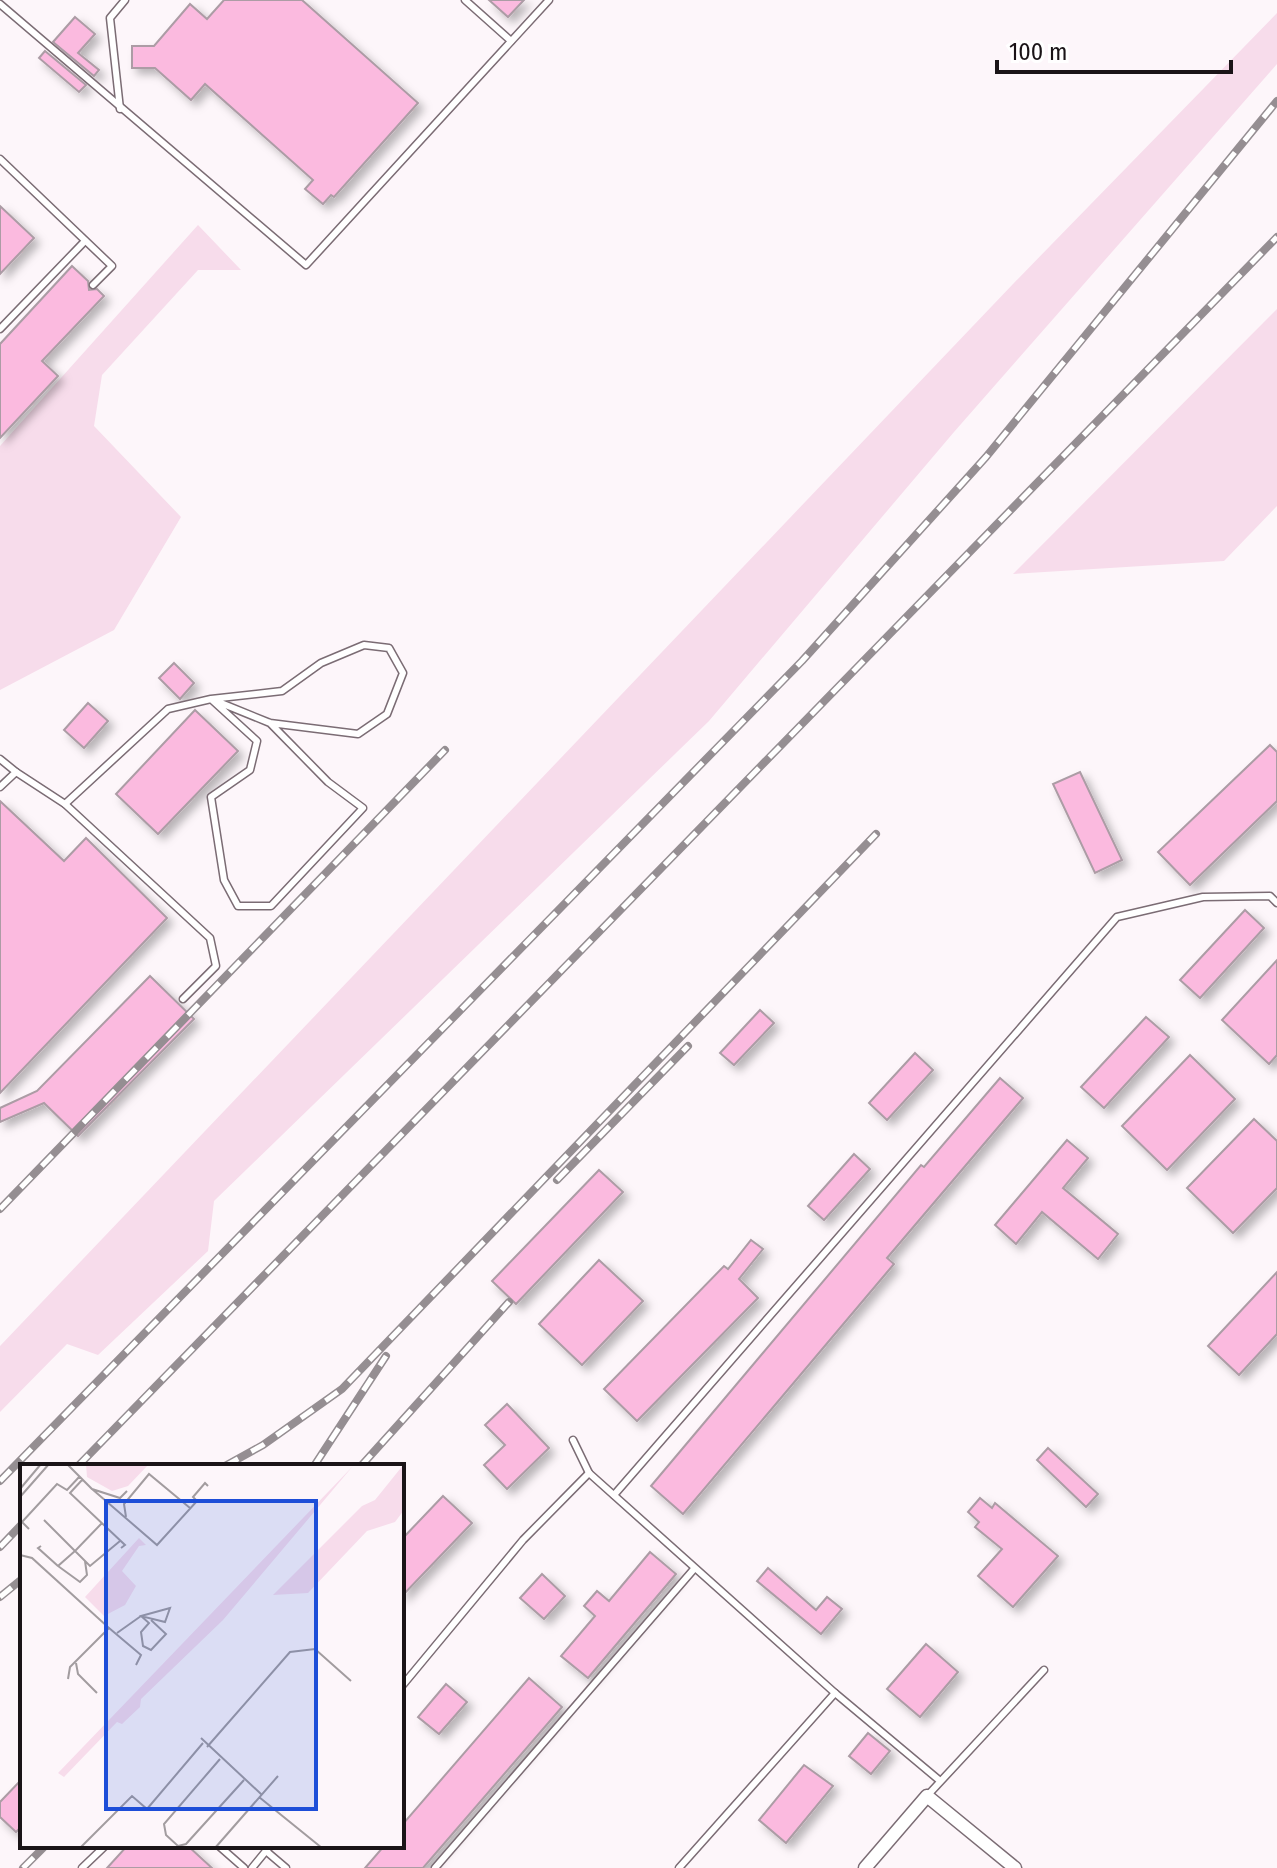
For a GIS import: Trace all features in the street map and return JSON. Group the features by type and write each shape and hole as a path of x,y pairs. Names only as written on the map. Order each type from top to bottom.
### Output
{"street":[{"path":"865,1868 927,1796 1015,1868"}],"lane":[{"path":"120,109 110,18 125,0"},
{"path":"465,0 511,41"},
{"path":"0,4 306,265 549,0"},
{"path":"0,159 112,266 93,285"},
{"path":"0,329 85,241"},
{"path":"65,804 168,709 211,699 282,691 321,663 364,645 389,648 403,673 387,714 358,734 270,723 211,699"},
{"path":"211,699 257,741 250,770 211,797 224,880 238,906 271,906 363,808 328,782 270,723"},
{"path":"0,759 65,804 210,938 216,966 183,999"},
{"path":"0,787 16,772"},
{"path":"614,1495 1117,917 1203,897 1270,896 1277,903"},
{"path":"573,1440 589,1473 835,1693 939,1780"},
{"path":"404,1684 523,1540 589,1473"},
{"path":"435,1868 694,1569"},
{"path":"927,1796 1044,1670"},
{"path":"679,1868 835,1693"},
{"path":"82,1868 103,1848"},
{"path":"221,1848 244,1868"},
{"path":"252,1868 268,1848 286,1868"}],"shaded area":[{"path":"1277,13 1277,64 954,432 709,721 214,1201 208,1251 98,1355 67,1344 0,1412 0,1346 1013,284"},
{"path":"198,225 241,270 198,270 102,375 94,426 181,517 114,630 0,690 0,446"},
{"path":"1277,309 1277,506 1224,561 1013,574"}],"building":[{"path":"224,0 302,0 418,103 334,197 331,195 323,204 305,189 313,180 205,84 191,100 155,68 132,68 132,46 154,46 190,4 207,19"},
{"path":"489,0 524,0 508,17"},
{"path":"75,17 95,34 78,53 99,70 94,76 53,42"},
{"path":"45,51 86,85 79,92 39,58"},
{"path":"0,206 34,238 0,274"},
{"path":"72,266 88,281 89,290 97,289 104,296 42,361 58,376 0,438 0,344"},
{"path":"174,663 194,683 180,699 159,678"},
{"path":"88,703 108,721 84,748 64,730"},
{"path":"195,710 238,751 158,834 116,794"},
{"path":"1270,745 1277,752 1277,801 1190,885 1158,852"},
{"path":"1080,772 1122,860 1095,873 1053,784"},
{"path":"0,801 64,861 86,838 167,918 0,1093"},
{"path":"1245,910 1264,928 1200,998 1180,980"},
{"path":"1277,960 1277,1055 1269,1064 1222,1020"},
{"path":"150,976 194,1019 78,1136 44,1103 0,1122 0,1108 37,1091"},
{"path":"760,1010 774,1023 734,1065 720,1053"},
{"path":"1146,1017 1169,1037 1104,1108 1081,1087"},
{"path":"915,1053 933,1070 887,1120 869,1103"},
{"path":"1190,1055 1235,1099 1167,1170 1122,1126"},
{"path":"1000,1078 1023,1098 887,1258 894,1264 683,1514 651,1486 921,1165 924,1167"},
{"path":"1254,1119 1277,1141 1277,1188 1233,1233 1187,1188"},
{"path":"1067,1140 1088,1158 1063,1188 1118,1234 1098,1259 1042,1212 1016,1244 995,1225"},
{"path":"854,1154 870,1169 824,1220 808,1206"},
{"path":"599,1170 623,1192 516,1304 492,1281"},
{"path":"751,1240 763,1249 739,1279 758,1298 637,1421 604,1389 724,1266 728,1269"},
{"path":"599,1260 643,1301 582,1365 539,1324"},
{"path":"1277,1272 1277,1334 1239,1375 1208,1346"},
{"path":"507,1404 549,1448 507,1489 484,1465 505,1445 485,1425"},
{"path":"1048,1448 1098,1494 1086,1507 1037,1460"},
{"path":"443,1496 472,1523 404,1594 404,1537"},
{"path":"980,1498 992,1508 995,1503 1058,1556 1013,1607 978,1576 1002,1549 975,1527 979,1522 968,1512"},
{"path":"650,1552 676,1574 588,1678 561,1656 595,1616 584,1606 597,1591 609,1601"},
{"path":"768,1568 816,1610 827,1597 842,1609 821,1634 757,1581"},
{"path":"542,1574 565,1596 544,1619 520,1598"},
{"path":"926,1644 958,1672 920,1717 887,1689"},
{"path":"529,1678 562,1707 423,1868 365,1868 382,1848 404,1848 404,1823"},
{"path":"446,1684 467,1702 439,1734 418,1717"},
{"path":"868,1733 890,1751 871,1774 849,1756"},
{"path":"804,1765 833,1786 786,1843 759,1820"},
{"path":"20,1781 20,1828 16,1832 0,1817 0,1802"},
{"path":"125,1848 190,1848 212,1868 107,1868"}],"railway":[{"path":"0,1481 802,661 986,457 1277,101"},
{"path":"80,1464 1277,237"},
{"path":"0,1209 445,750"},
{"path":"229,1464 263,1445 342,1389 876,834"},
{"path":"557,1180 688,1046"},
{"path":"363,1464 509,1302"},
{"path":"315,1464 386,1356"},
{"path":"0,1547 20,1526"},
{"path":"0,1597 20,1581"},
{"path":"23,1868 43,1848"}]}
